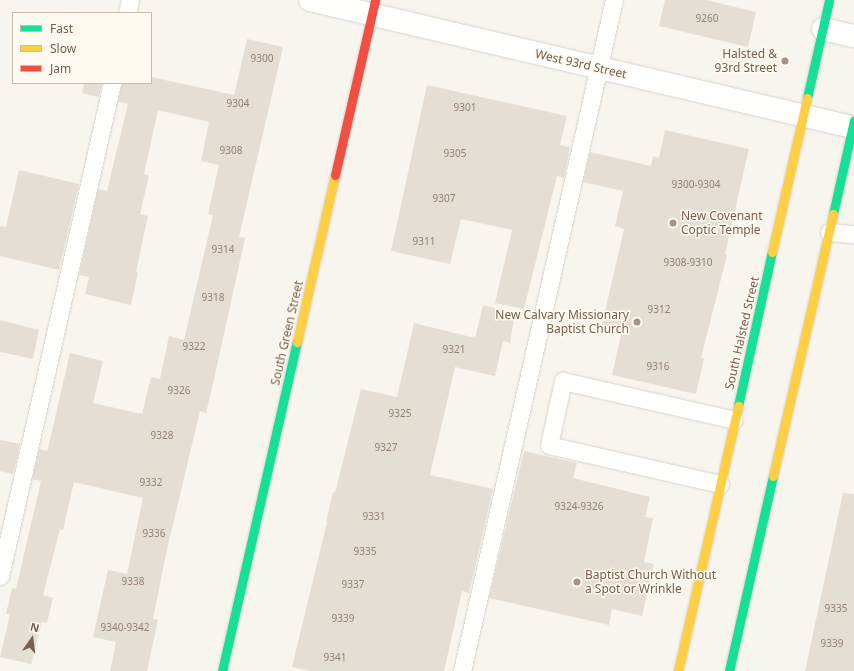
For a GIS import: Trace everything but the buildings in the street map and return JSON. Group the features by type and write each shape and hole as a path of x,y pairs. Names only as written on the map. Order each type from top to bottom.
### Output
{"main road":[{"name":"South Halsted Street","path":"678,671 829,0"},
{"name":"South Green Street","path":"222,671 374,7"},
{"path":"729,671 853,123"}],"street":[{"name":"West 93rd Street","path":"310,0 374,7 599,68 803,116 853,123"},
{"path":"823,29 854,36"}],"lane":[{"path":"128,12 130,0"},
{"path":"462,671 614,0"},
{"path":"0,576 112,84"},
{"path":"829,232 854,234"},
{"path":"720,484 548,445 563,381 734,420"}],"traffic: fast":[{"path":"807,98 829,0"},
{"path":"833,214 854,120"},
{"path":"738,406 772,252"},
{"path":"222,671 297,342"},
{"path":"729,671 773,476"}],"traffic: slow":[{"path":"772,252 807,98"},
{"path":"297,342 335,175"},
{"path":"773,476 833,214"},
{"path":"678,671 738,406"}],"traffic: jam":[{"path":"335,175 375,0"}],"place":[{"name":"Halsted & 93rd Street","path":"785,61"},
{"name":"New Covenant Coptic Temple","path":"673,223"},
{"name":"New Calvary Missionary Baptist Church","path":"637,322"},
{"name":"Baptist Church Without a Spot or Wrinkle","path":"577,582"}]}
